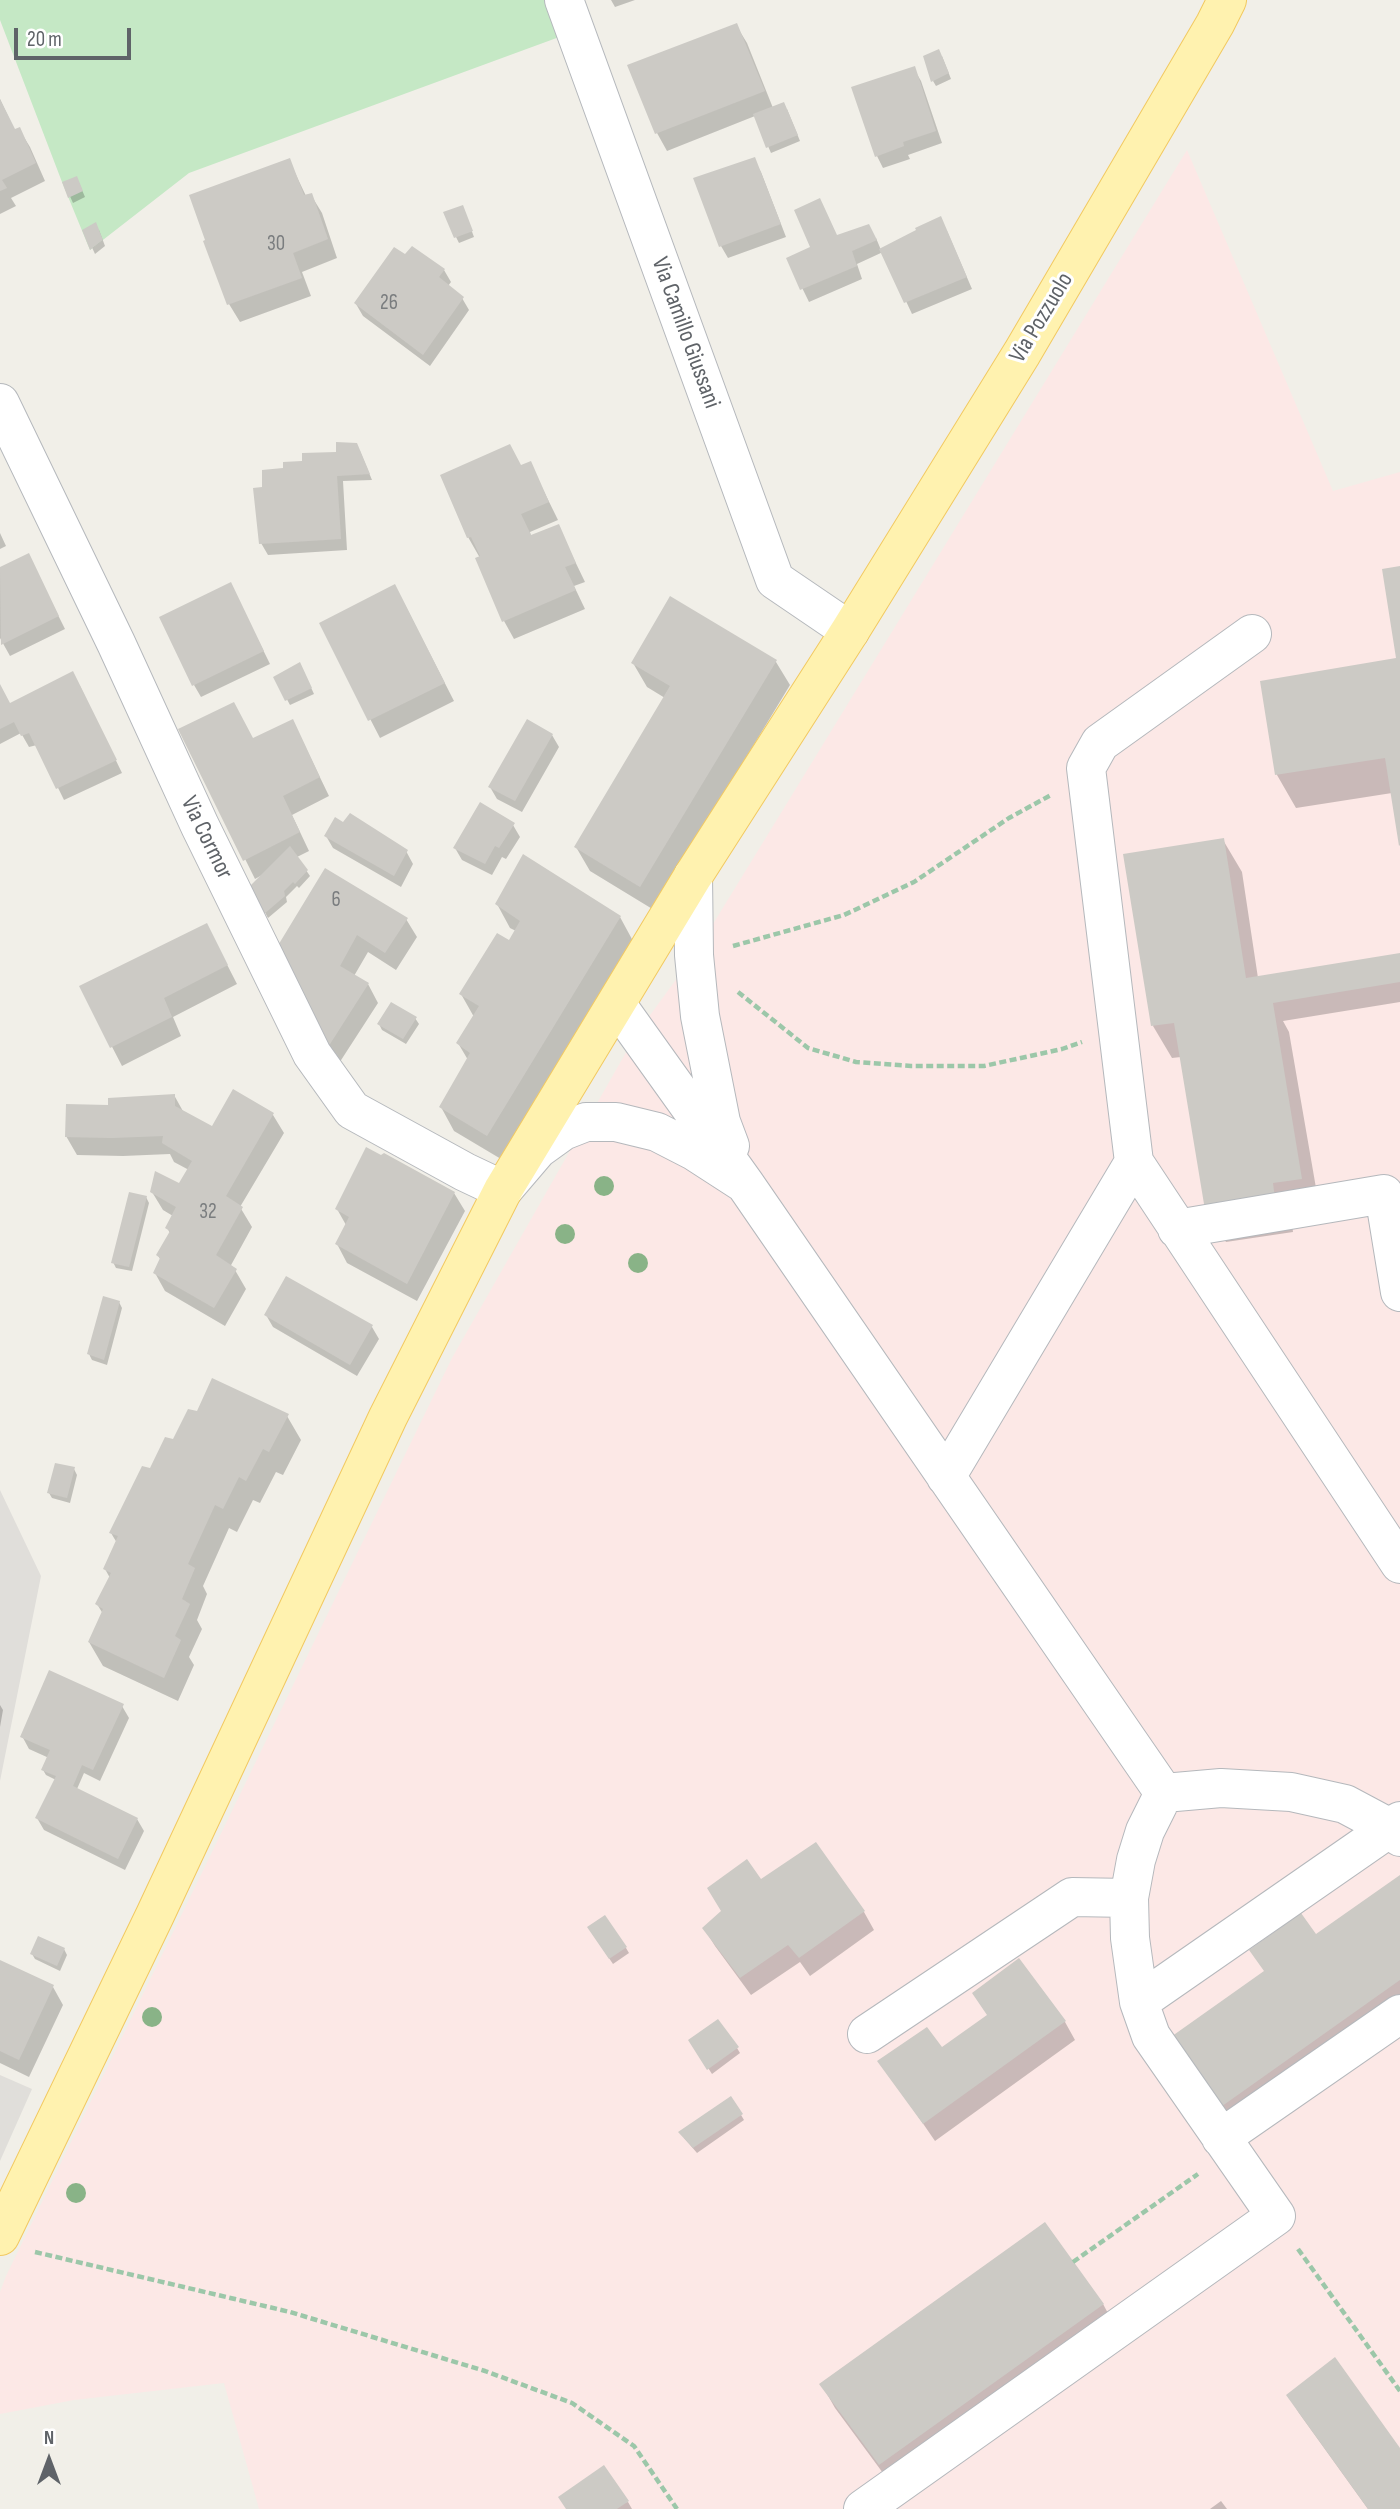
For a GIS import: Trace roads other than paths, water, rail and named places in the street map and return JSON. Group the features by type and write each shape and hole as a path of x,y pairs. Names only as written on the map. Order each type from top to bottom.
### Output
{"main road":[{"name":"Via Pozzuolo","path":"16,2244 145,1935 388,1417 503,1190 694,876 1022,353 1227,0"}],"street":[{"name":"Via Camillo Giussani","path":"564,0 775,580 850,631"},
{"name":"Via Cormor","path":"0,403 116,643 200,826 312,1054 352,1110 503,1190"},
{"path":"1252,634 1100,743 1086,768 1134,1162 1400,1564"},
{"path":"694,876 694,955 700,1016 721,1122 744,1184"},
{"path":"617,1005 744,1184 1164,1793"},
{"path":"503,1190 538,1149 563,1131 586,1122 616,1122 657,1132 694,1151 744,1184"},
{"path":"946,1477 1134,1162"},
{"path":"1177,1229 1384,1194 1400,1292"},
{"path":"1164,1793 1221,1788 1291,1791 1345,1804 1397,1829"},
{"path":"863,2509 1276,2216 1151,2036 1139,2002 1130,1938 1129,1898 1142,1841 1164,1793"},
{"path":"1139,2002 1397,1829"},
{"path":"867,2034 1072,1897 1129,1898"},
{"path":"1226,2145 1400,2014"}]}
